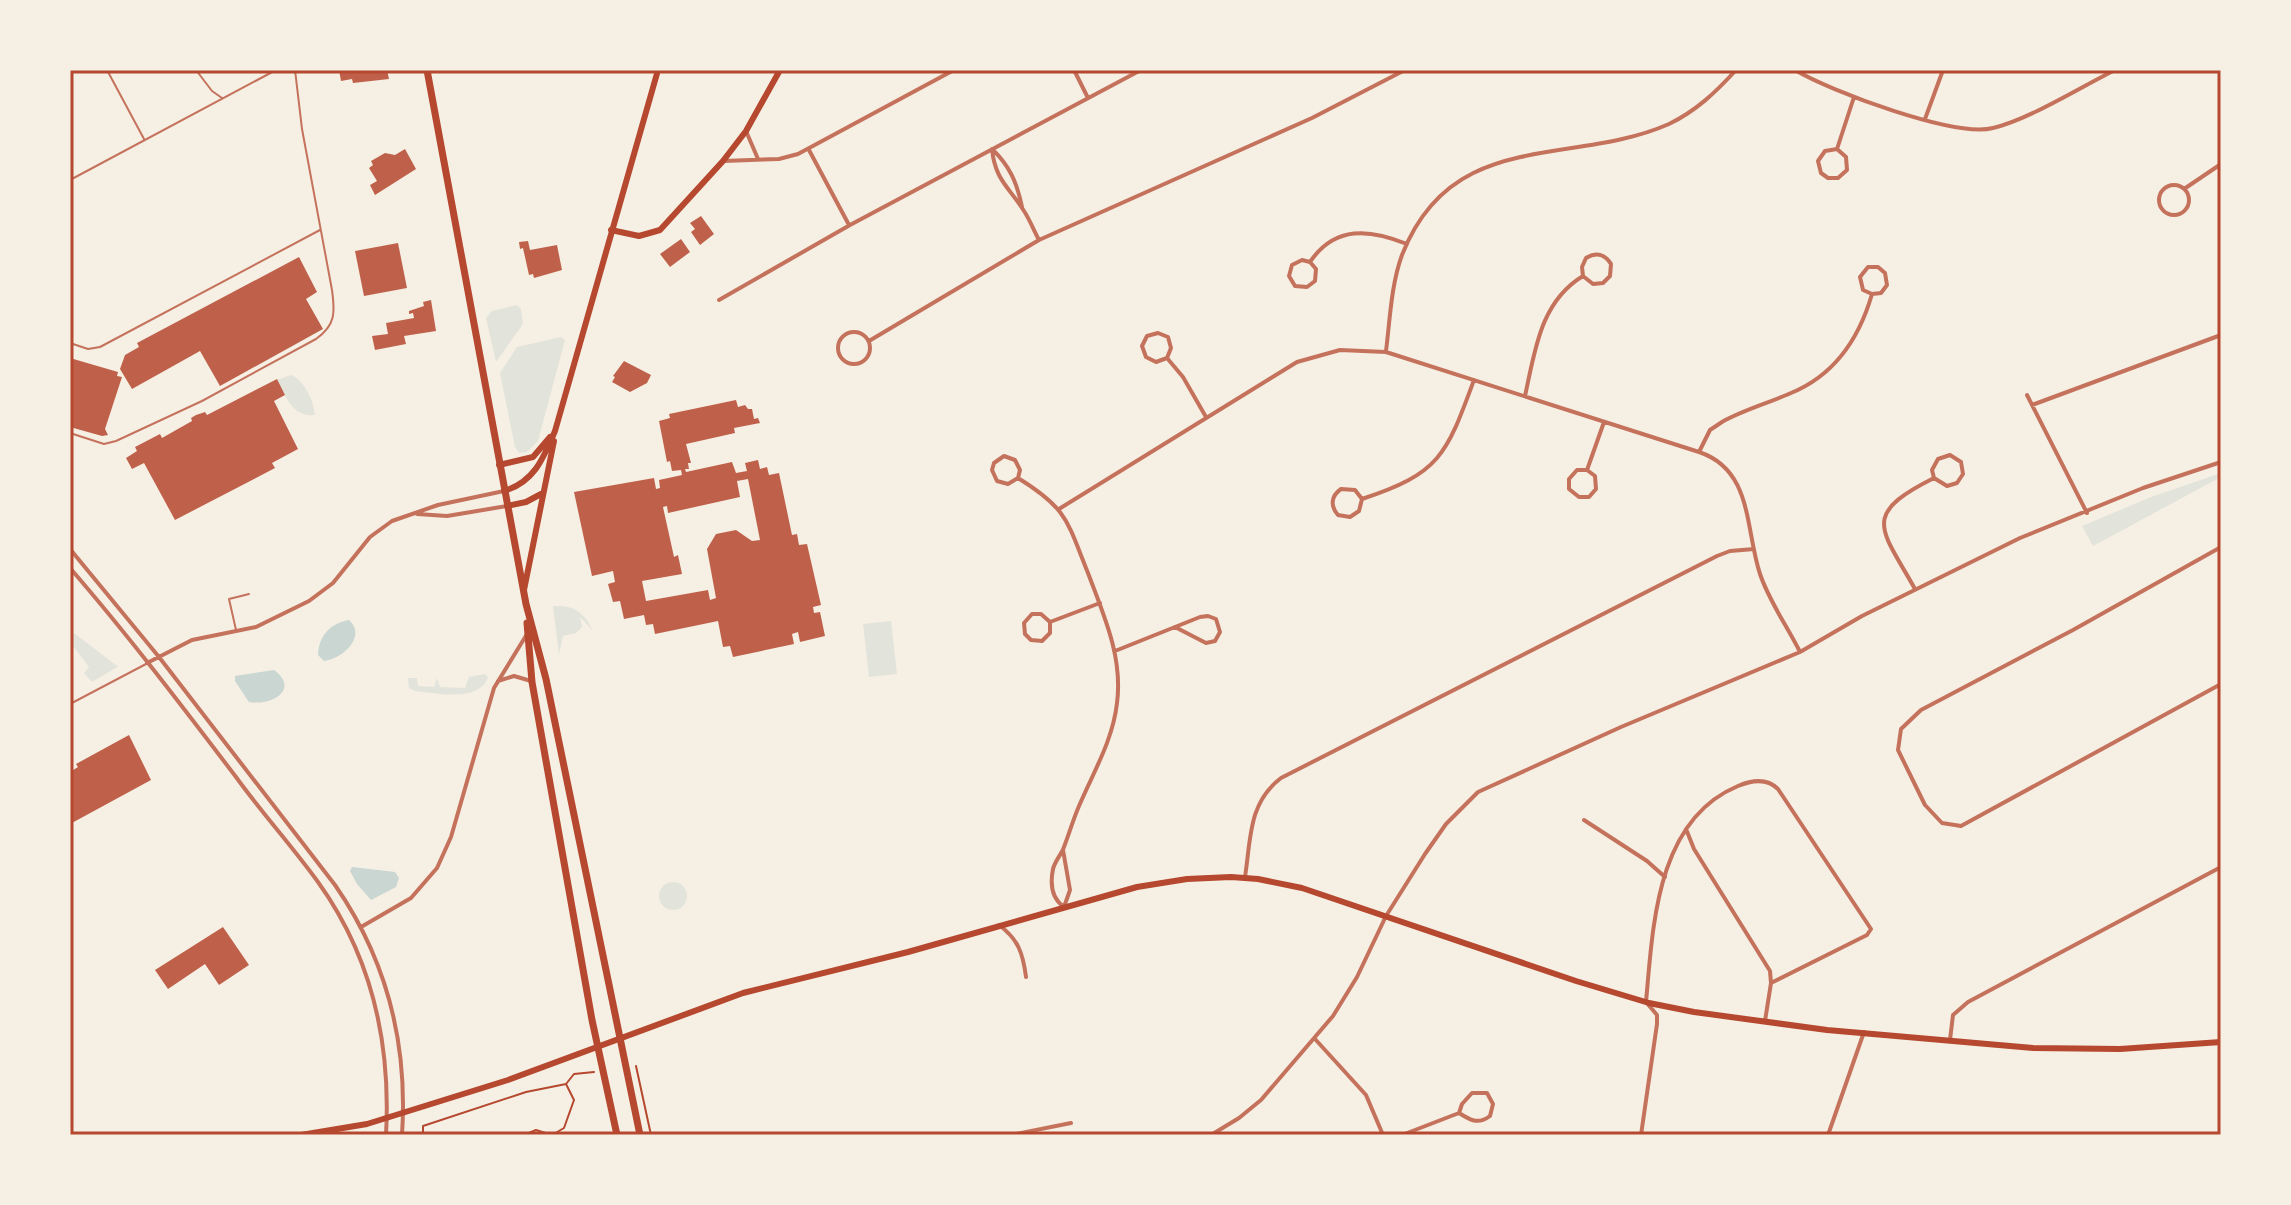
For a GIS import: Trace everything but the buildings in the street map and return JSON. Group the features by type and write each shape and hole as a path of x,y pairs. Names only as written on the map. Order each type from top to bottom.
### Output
{"main road":[{"path":"427,70 524,594 546,679 640,1135"},
{"path":"524,594 555,431 658,70"},
{"path":"611,230 639,236 660,230 746,131 780,70"},
{"path":"499,465 533,457 555,431"},
{"path":"504,491 523,483 538,469 555,431"},
{"path":"507,506 542,494"},
{"path":"526,604 532,682 597,1047 617,1135"},
{"path":"301,1135 387,1118 508,1080 743,993 1173,880 1244,878 1302,888 1646,1002 1764,1023 2033,1048 2155,1048 2221,1042"}],"street":[{"path":"723,161 789,157 809,150 954,70"},
{"path":"1074,70 1088,98"},
{"path":"719,300 850,225 1141,70"},
{"path":"869,341 1039,240 1312,118 1405,70"},
{"path":"1386,352 1395,283 1407,244 1425,214 1441,196 1475,172 1512,158 1636,135 1662,127 1707,100 1736,70"},
{"path":"1795,70 1818,83 1854,96 1959,129 1992,129 2014,121 2115,70"},
{"path":"1925,119 1943,70"},
{"path":"1837,149 1854,96"},
{"path":"746,131 758,159"},
{"path":"992,149 1005,161 1017,183 1023,209"},
{"path":"992,149 994,167 1006,189 1023,209 1039,240"},
{"path":"1837,149 1845,154 1848,167 1843,175 1831,179 1821,173 1818,161 1825,151 1837,149"},
{"path":"809,150 850,225"},
{"path":"2184,189 2221,164"},
{"path":"2173,185 2184,189 2189,201 2182,212 2173,214 2162,208 2159,197 2164,188 2173,185"},
{"path":"1310,262 1327,244 1352,233 1380,234 1407,244"},
{"path":"1592,255 1604,256 1611,264 1610,276 1603,283 1593,284 1583,276 1583,264 1592,255"},
{"path":"1302,260 1310,262 1316,269 1315,281 1307,287 1295,286 1289,276 1292,265 1302,260"},
{"path":"1868,267 1878,267 1885,273 1887,285 1881,293 1872,294 1863,290 1860,277 1868,267"},
{"path":"1525,396 1537,340 1545,320 1564,291 1583,276"},
{"path":"1699,452 1706,436 1716,426 1795,392 1829,370 1857,334 1872,294"},
{"path":"858,332 869,341 870,351 863,362 850,364 840,356 839,345 847,334 858,332"},
{"path":"1158,333 1168,337 1171,348 1167,358 1156,362 1146,357 1142,346 1147,336 1158,333"},
{"path":"2032,405 2221,335"},
{"path":"1059,509 1297,362 1340,350 1386,352 1699,452 1718,461 1740,487 1766,589 1800,652"},
{"path":"1167,358 1183,377 1206,417"},
{"path":"1362,499 1409,481 1438,460 1451,440 1474,380"},
{"path":"2027,395 2087,513"},
{"path":"1587,470 1604,422"},
{"path":"1950,455 1961,462 1963,474 1957,483 1947,486 1934,478 1933,466 1938,459 1950,455"},
{"path":"1000,457 1012,457 1019,466 1018,478 1012,483 1000,483 993,474 994,463 1000,457"},
{"path":"1211,1135 1261,1100 1315,1039 1349,991 1386,916 1441,830 1478,792 1800,652 1862,616 1988,552 2143,488 2221,462"},
{"path":"1587,470 1596,479 1596,489 1589,497 1579,497 1569,489 1569,479 1574,472 1587,470"},
{"path":"1018,478 1050,499 1068,523 1100,603 1115,651 1119,688 1113,726 1054,866 1054,897 1064,907 1070,890 1063,850"},
{"path":"1915,589 1885,534 1884,517 1894,501 1934,478"},
{"path":"1344,488 1355,490 1362,499 1359,511 1350,517 1338,515 1332,505 1335,494 1344,488"},
{"path":"147,663 198,638 271,621 318,595 339,577 374,533 392,521 438,505 504,491"},
{"path":"415,514 447,516 507,506"},
{"path":"2221,547 1921,710 1901,729 1898,750 1925,805 1947,826 1961,826 2221,684"},
{"path":"70,549 159,657 335,885 361,927 386,985 397,1023 402,1056 402,1135"},
{"path":"1244,878 1258,804 1265,791 1281,778 1717,556 1730,551 1754,549"},
{"path":"70,568 318,882 339,914 365,971 377,1008 385,1061 386,1135"},
{"path":"1050,622 1100,603"},
{"path":"1032,614 1041,614 1050,622 1050,633 1042,641 1031,640 1024,632 1025,620 1032,614"},
{"path":"1115,651 1175,627 1208,616 1218,621 1220,632 1215,641 1206,643 1175,627"},
{"path":"361,927 411,898 437,868 451,837 496,682 528,632"},
{"path":"496,682 514,676 532,682"},
{"path":"1641,1135 1657,1024 1657,1015 1646,1002 1657,903 1665,877 1686,829 1699,810 1727,790 1757,781 1773,784 1806,828 1871,929 1867,935 1771,983"},
{"path":"1584,820 1665,877"},
{"path":"1686,829 1694,849 1770,971 1764,1023"},
{"path":"1950,1040 1953,1015 1968,1002 2221,867"},
{"path":"999,925 1015,936 1026,977"},
{"path":"1828,1135 1864,1032"},
{"path":"1315,1039 1366,1095 1383,1135"},
{"path":"1402,1135 1459,1113 1466,1097 1476,1091 1487,1093 1493,1104 1490,1116 1479,1121 1459,1113"},
{"path":"1011,1135 1071,1123"}],"lane":[{"path":"107,70 144,141"},
{"path":"196,70 212,91 223,99"},
{"path":"70,180 276,70"},
{"path":"70,433 104,444 116,441 202,401 325,333 331,325 335,312 299,113 295,70"},
{"path":"70,343 88,349 100,347 321,229"},
{"path":"236,631 229,599 249,594"},
{"path":"70,704 147,663"}],"path":[{"path":"636,1066 651,1135"},
{"path":"419,1135 423,1132 423,1126 526,1092 566,1084 574,1074"},
{"path":"524,1135 536,1130 552,1135 564,1128 574,1100 566,1084"},
{"path":"484,1135 507,1135"}],"shaded area":[{"path":"517,305 521,309 523,324 496,362 486,318 492,311"},
{"path":"561,337 565,340 538,441 527,452 519,453 515,447 500,373 517,347"},
{"path":"291,375 308,392 315,415 301,413 287,400 277,380"},
{"path":"2221,473 2221,477 2093,546 2082,526 2151,497"},
{"path":"553,606 577,611 593,631 580,617 582,627 576,633 563,636 559,654"},
{"path":"349,620 355,633 350,646 338,656 324,661 318,655 323,637 336,624"},
{"path":"891,621 897,674 869,677 863,624"},
{"path":"70,630 119,666 92,682 84,673 89,667 70,642"},
{"path":"274,670 282,677 284,684 280,695 266,702 249,702 235,676"},
{"path":"485,674 488,677 483,685 467,693 434,693 409,688 408,678 417,678 418,686 434,687 437,678 440,687 465,688 469,677"},
{"path":"352,867 395,872 399,878 396,887 371,900 357,884 350,871"},
{"path":"673,882 683,886 687,896 683,906 673,910 663,906 659,896 663,886"}]}
